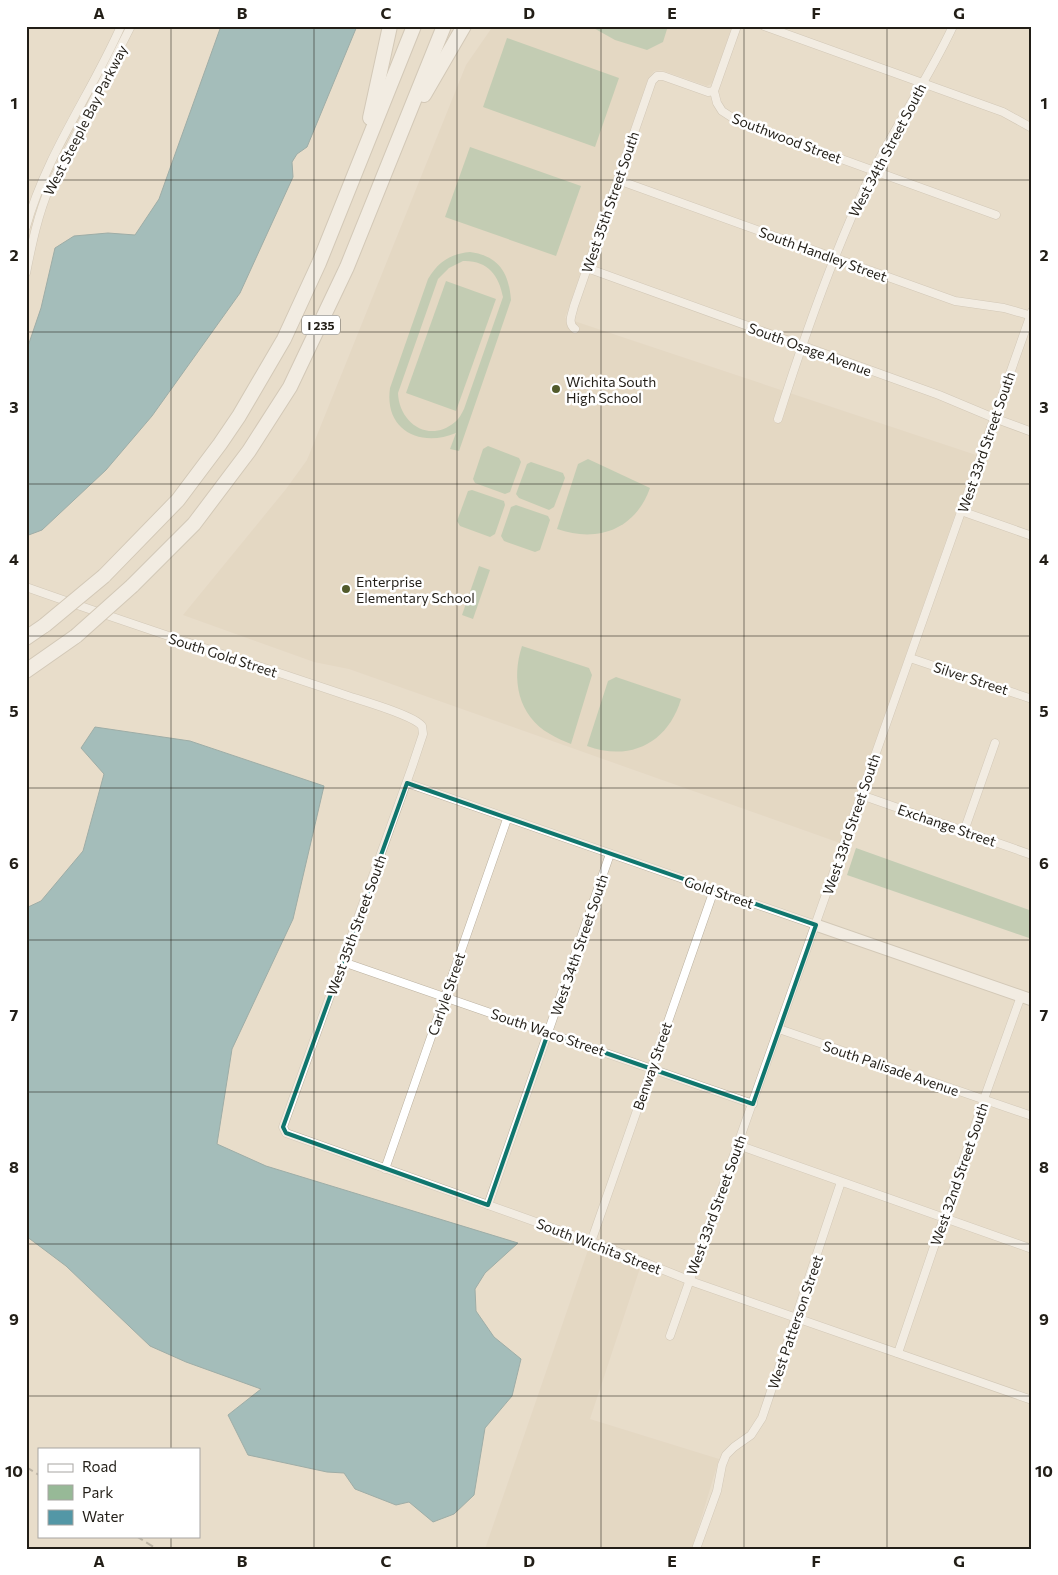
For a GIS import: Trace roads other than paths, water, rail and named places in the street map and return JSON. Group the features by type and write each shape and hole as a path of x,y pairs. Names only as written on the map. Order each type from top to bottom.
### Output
{"highway":[{"path":"360,158 390,26"},
{"name":"I 235","path":"26,638 45,625 104,576 178,500 239,416 284,339 319,263 414,26"},
{"name":"I 235","path":"26,672 76,636 132,586 194,524 249,451 290,386 315,337 347,267 444,26"},
{"path":"399,136 464,26"}],"street":[{"name":"West Steeple Bay Parkway","path":"26,227 49,166 121,26"},
{"name":"West Steeple Bay Parkway","path":"26,273 32,242 44,200 131,26"},
{"path":"714,91 737,26"},
{"path":"764,26 1003,112 1032,128"},
{"name":"West 34th Street South","path":"778,419 834,258 859,200 953,26"},
{"name":"West 35th Street South","path":"574,329 570,322 587,268 652,82 657,76 663,76 708,92 714,91"},
{"name":"Southwood Street","path":"714,91 719,106 734,120 873,172 996,215"},
{"name":"South Handley Street","path":"618,180 954,301 1031,314"},
{"name":"South Osage Avenue","path":"587,268 939,395 1032,432"},
{"name":"West 33rd Street South","path":"670,1336 1031,314"},
{"path":"961,511 1032,536"},
{"name":"South Gold Street","path":"26,587 175,640 368,702 415,719 420,723"},
{"name":"Silver Street","path":"910,658 1032,698"},
{"name":"West 35th Street South","path":"283,1127 407,783 423,734 420,723"},
{"path":"964,831 995,743"},
{"name":"Gold Street","path":"407,783 1026,998"},
{"name":"Exchange Street","path":"862,795 1032,855"},
{"name":"Carlyle Street","path":"385,1169 507,819"},
{"name":"West 34th Street South","path":"488,1205 610,854"},
{"name":"Benway Street","path":"591,1242 714,890"},
{"name":"South Waco Street","path":"343,962 752,1104"},
{"name":"West 32nd Street South","path":"898,1353 984,1099 1026,998"},
{"name":"South Palisade Avenue","path":"779,1029 1032,1116"},
{"name":"South Wichita Street","path":"283,1127 289,1135 591,1242 795,1318 1032,1400"},
{"path":"738,1145 1032,1249"},
{"name":"West Patterson Street","path":"696,1549 717,1491 722,1465 729,1450 751,1435 761,1421 841,1182"}],"water":[{"path":"221,26 357,26 307,147 297,154 292,162 293,177 240,293 152,416 106,470 42,530 26,536 26,352 41,308 55,248 74,236 108,233 135,235 159,199"},
{"path":"95,727 190,741 324,786 293,919 232,1049 217,1144 266,1166 518,1243 485,1273 475,1289 476,1311 494,1337 521,1359 512,1396 485,1428 474,1495 454,1514 433,1522 409,1502 396,1505 355,1489 344,1473 327,1472 248,1455 228,1415 261,1389 186,1362 150,1346 66,1266 26,1236 26,908 41,901 83,851 104,774 81,748"}],"railway":[{"path":"26,1467 38,1474"},
{"path":"139,1538 157,1549"}],"place":[{"name":"Wichita South High School","path":"556,389"},
{"name":"Enterprise Elementary School","path":"346,589"}]}
